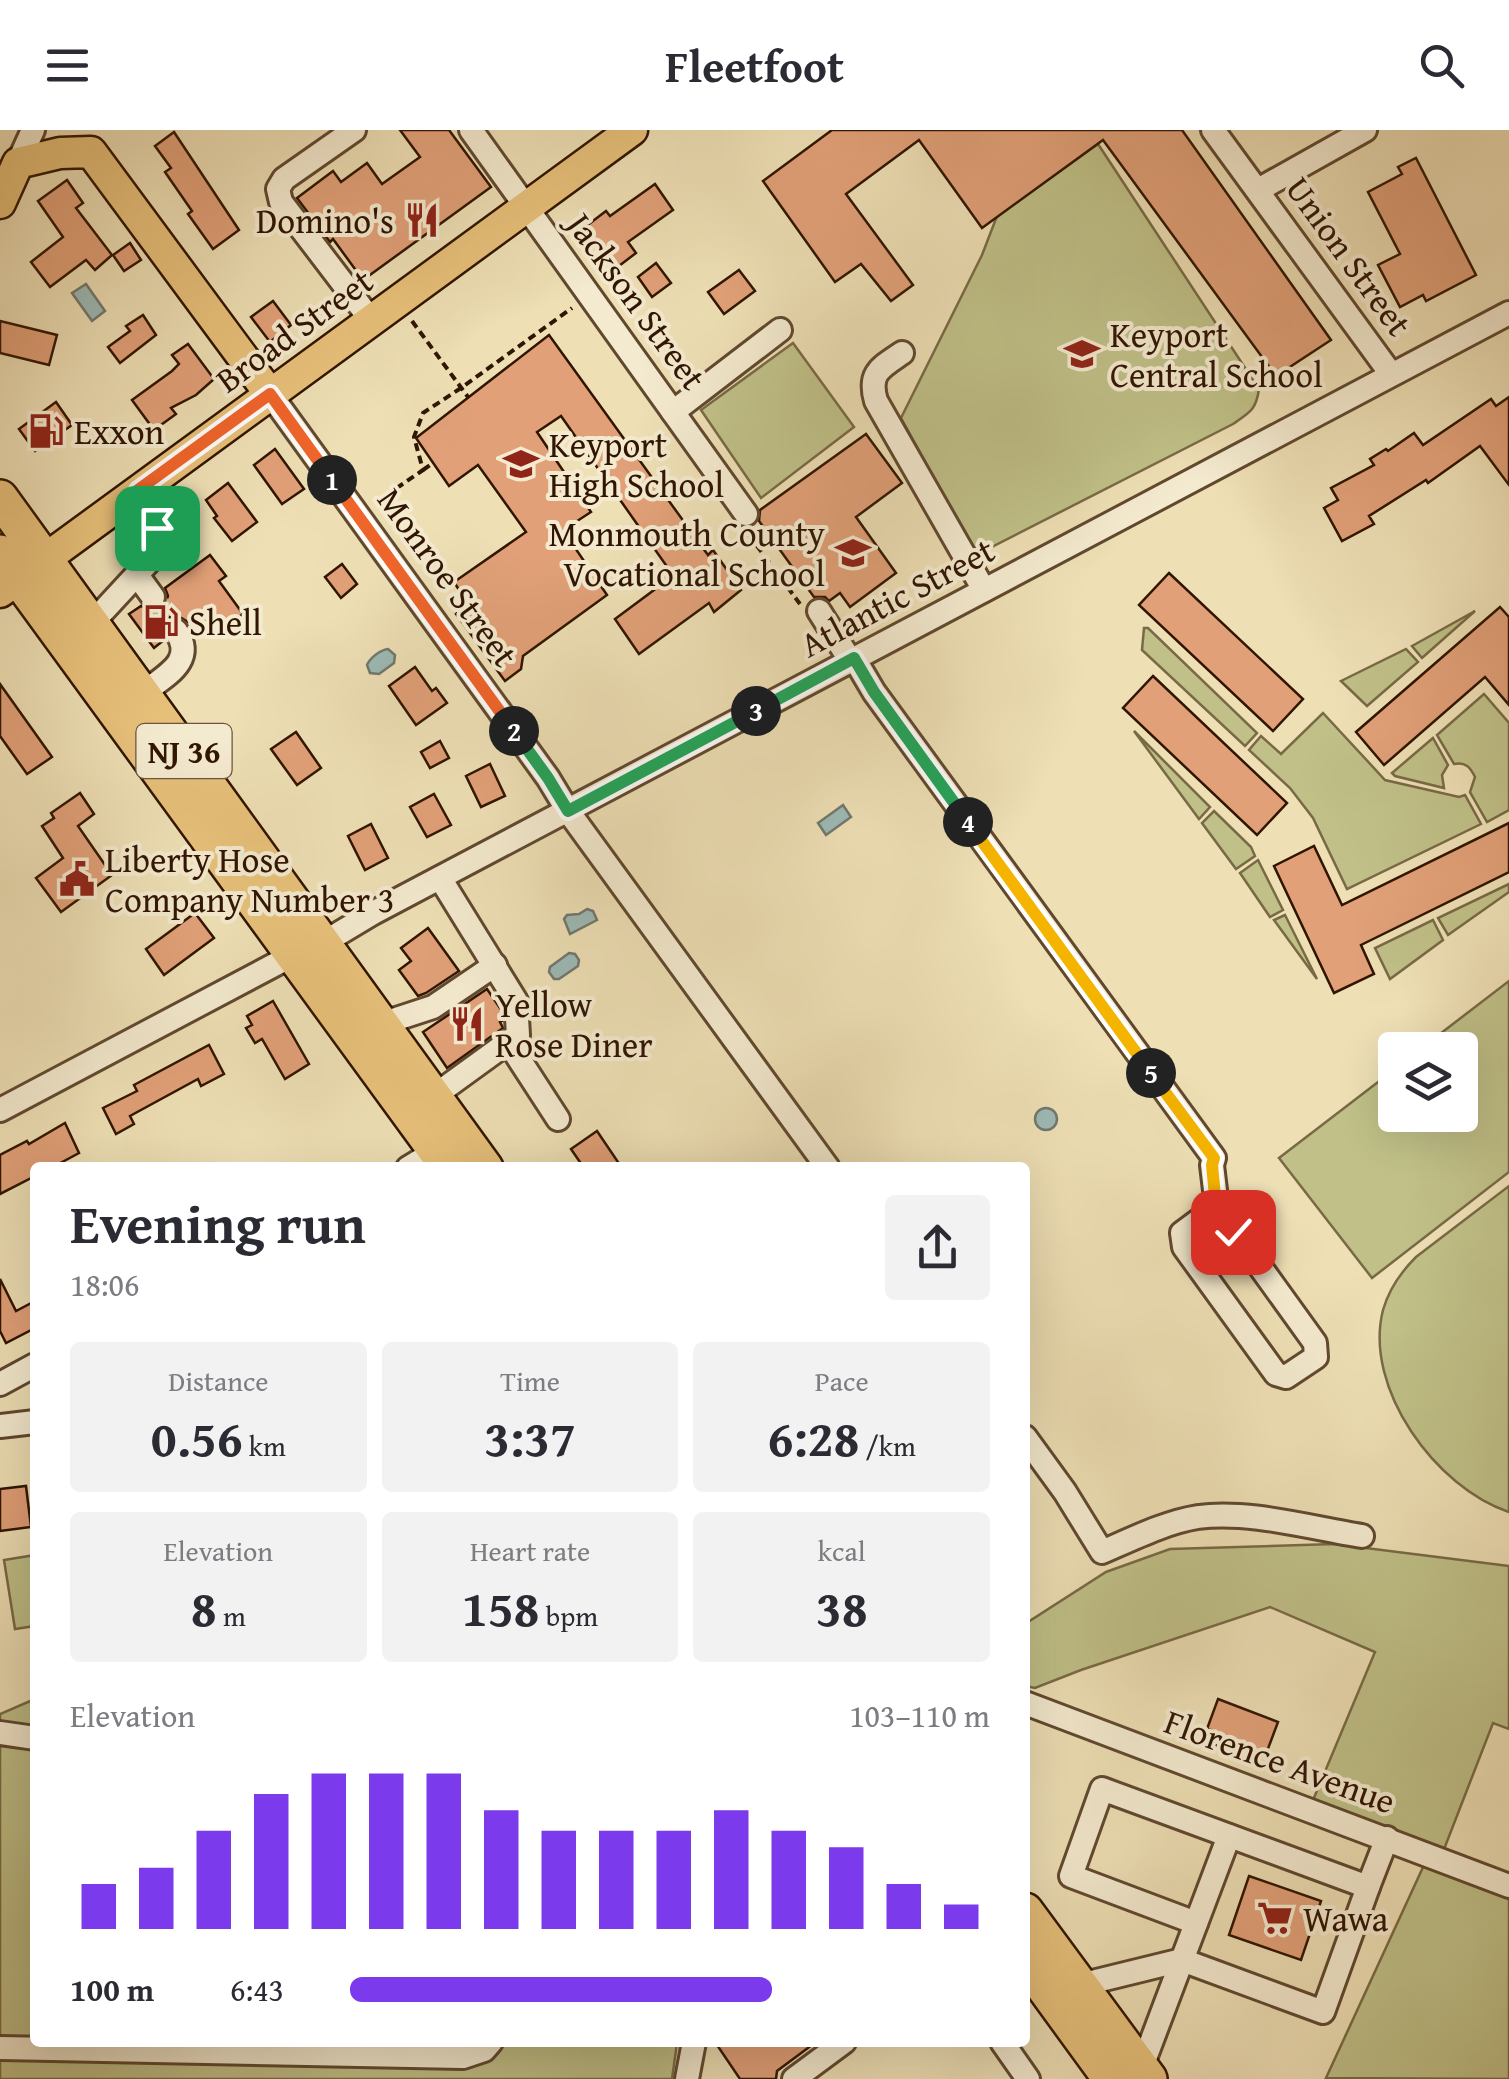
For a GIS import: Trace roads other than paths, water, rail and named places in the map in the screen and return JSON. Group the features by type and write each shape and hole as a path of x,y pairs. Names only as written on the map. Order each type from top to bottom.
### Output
{"highway":[{"name":"NJ 36","path":"0,498 16,570 308,949 382,1024 481,1162"},
{"name":"NJ 36","path":"16,570 92,624 142,694 308,949 431,1162"},
{"path":"1030,1918 1080,1986 1134,2076"},
{"path":"1030,1966 1134,2076"}],"main road":[{"name":"Broad Street","path":"16,570 138,490 632,130"},
{"path":"0,203 18,162 60,153 83,141"},
{"name":"Monroe Street","path":"83,141 270,394"}],"street":[{"path":"18,162 33,130"},
{"path":"354,130 284,180 278,189 280,202 372,320"},
{"name":"Jackson Street","path":"471,130 674,412 743,518"},
{"name":"Union Street","path":"1214,130 1390,374"},
{"path":"1258,190 1365,130"},
{"name":"Atlantic Street","path":"0,1110 1509,313"},
{"path":"674,412 780,330"},
{"path":"902,353 875,376 872,386 876,402 984,590"},
{"name":"Monroe Street","path":"270,394 824,1162"},
{"path":"92,624 154,556 157,528 138,490"},
{"path":"137,575 152,597"},
{"path":"814,614 852,660 1214,1158 1216,1207 1315,1343 1316,1357 1286,1377 1276,1374 1184,1247 1182,1233 1216,1207"},
{"path":"142,694 182,660 183,642 176,631"},
{"path":"434,1096 518,1034 516,1002 440,878"},
{"path":"382,1024 433,1006 495,965"},
{"path":"508,1042 558,1119"},
{"path":"0,1384 30,1368"},
{"path":"0,1426 30,1423"},
{"path":"1030,1444 1102,1552 1140,1535 1197,1518 1244,1516 1362,1536"},
{"name":"Florence Avenue","path":"1030,1705 1509,1886"},
{"path":"0,1733 30,1737"},
{"path":"1196,1923 1071,1876 1102,1789 1368,1887"},
{"path":"1134,2076 1229,1836"},
{"path":"1080,1986 1182,1960 1322,2012 1386,1838"},
{"path":"0,2048 220,2047 463,2057 487,2047"},
{"path":"687,2079 693,2047"},
{"path":"794,2079 837,2047"},
{"path":"1006,2047 1028,2079"}],"water":[{"path":"86,284 105,311 92,321 72,293"},
{"path":"388,649 395,655 394,663 379,674 370,673 370,660"},
{"path":"843,805 851,817 826,835 818,823"},
{"path":"587,909 593,911 597,920 570,934 564,919"},
{"path":"569,953 575,954 578,966 554,979 550,967"},
{"path":"1046,1108 1054,1111 1054,1127 1046,1130 1038,1127 1035,1119 1038,1111"}],"tunnel":[{"path":"153,597 176,631"}],"place":[{"name":"Domino's","path":"422,220"},
{"name":"Keyport Central School","path":"1082,354"},
{"name":"Exxon","path":"46,431"},
{"name":"Keyport High School","path":"521,464"},
{"name":"Monmouth County Vocational School","path":"853,553"},
{"name":"Shell","path":"161,622"},
{"name":"Liberty Hose Company Number 3","path":"77,879"},
{"name":"Yellow Rose Diner","path":"467,1024"},
{"name":"Wawa","path":"1275,1918"}]}
